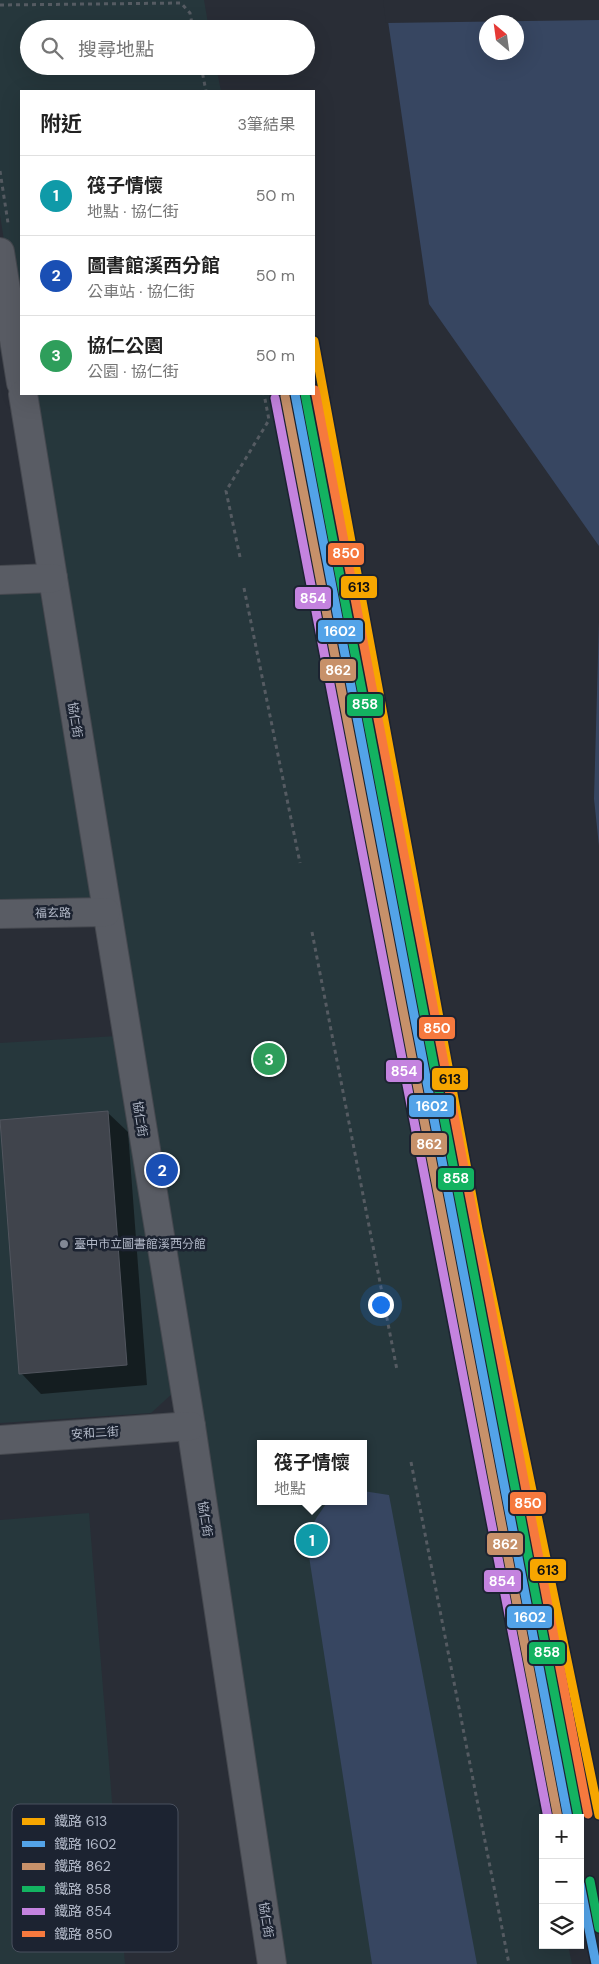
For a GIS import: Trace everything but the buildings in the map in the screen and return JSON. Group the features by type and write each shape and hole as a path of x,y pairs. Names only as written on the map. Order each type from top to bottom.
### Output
{"street":[{"path":"0,252 20,377"},
{"name":"協仁街","path":"23,395 191,1426 272,1964"},
{"path":"0,580 53,578"},
{"name":"福玄路","path":"0,914 106,912"},
{"name":"安和二街","path":"0,1440 191,1426"}],"path":[{"path":"0,5 181,3 190,13 192,20"},
{"path":"203,75 206,90"},
{"path":"240,557 226,491 269,420 264,395"},
{"path":"244,588 300,862"},
{"path":"312,932 397,1370"},
{"path":"410,1462 509,1964"}],"shaded area":[{"path":"0,0 204,0 207,20 20,20 20,75 218,75 221,90 20,90 20,342 0,215"},
{"path":"29,395 278,395 544,1814 539,1814 539,1949 569,1949 572,1964 282,1964"},
{"path":"40,592 91,898 0,900 0,594"},
{"path":"117,1036 174,1392 151,1413 0,1423 0,1043"},
{"path":"89,1513 112,1804 12,1804 12,1952 124,1952 125,1964 0,1964 0,1520"}],"water":[{"path":"385,0 599,0 599,546 429,304"},
{"path":"599,621 599,846 594,799"},
{"path":"367,1492 389,1495 477,1964 372,1964 306,1537 325,1505 367,1505"}],"pier":[{"path":"383,0 599,0 599,20 524,21 524,15 479,15 479,22 386,23"}],"rail line":[{"name":"613","path":"315,346 478,1229 599,1815"},
{"name":"850","path":"315,390 588,1814"},
{"name":"1602","path":"295,395 567,1814"},
{"name":"858","path":"305,395 578,1814"},
{"name":"862","path":"285,396 557,1814"},
{"name":"854","path":"275,398 547,1814"},
{"name":"858","path":"590,1881 599,1928"},
{"name":"1602","path":"584,1904 596,1964"}],"place":[{"name":"協仁公園","path":"269,1059"},
{"name":"圖書館溪西分館","path":"162,1170"},
{"name":"臺中市立圖書館溪西分館","path":"64,1244"},
{"name":"筏子情懷","path":"312,1540"}]}
